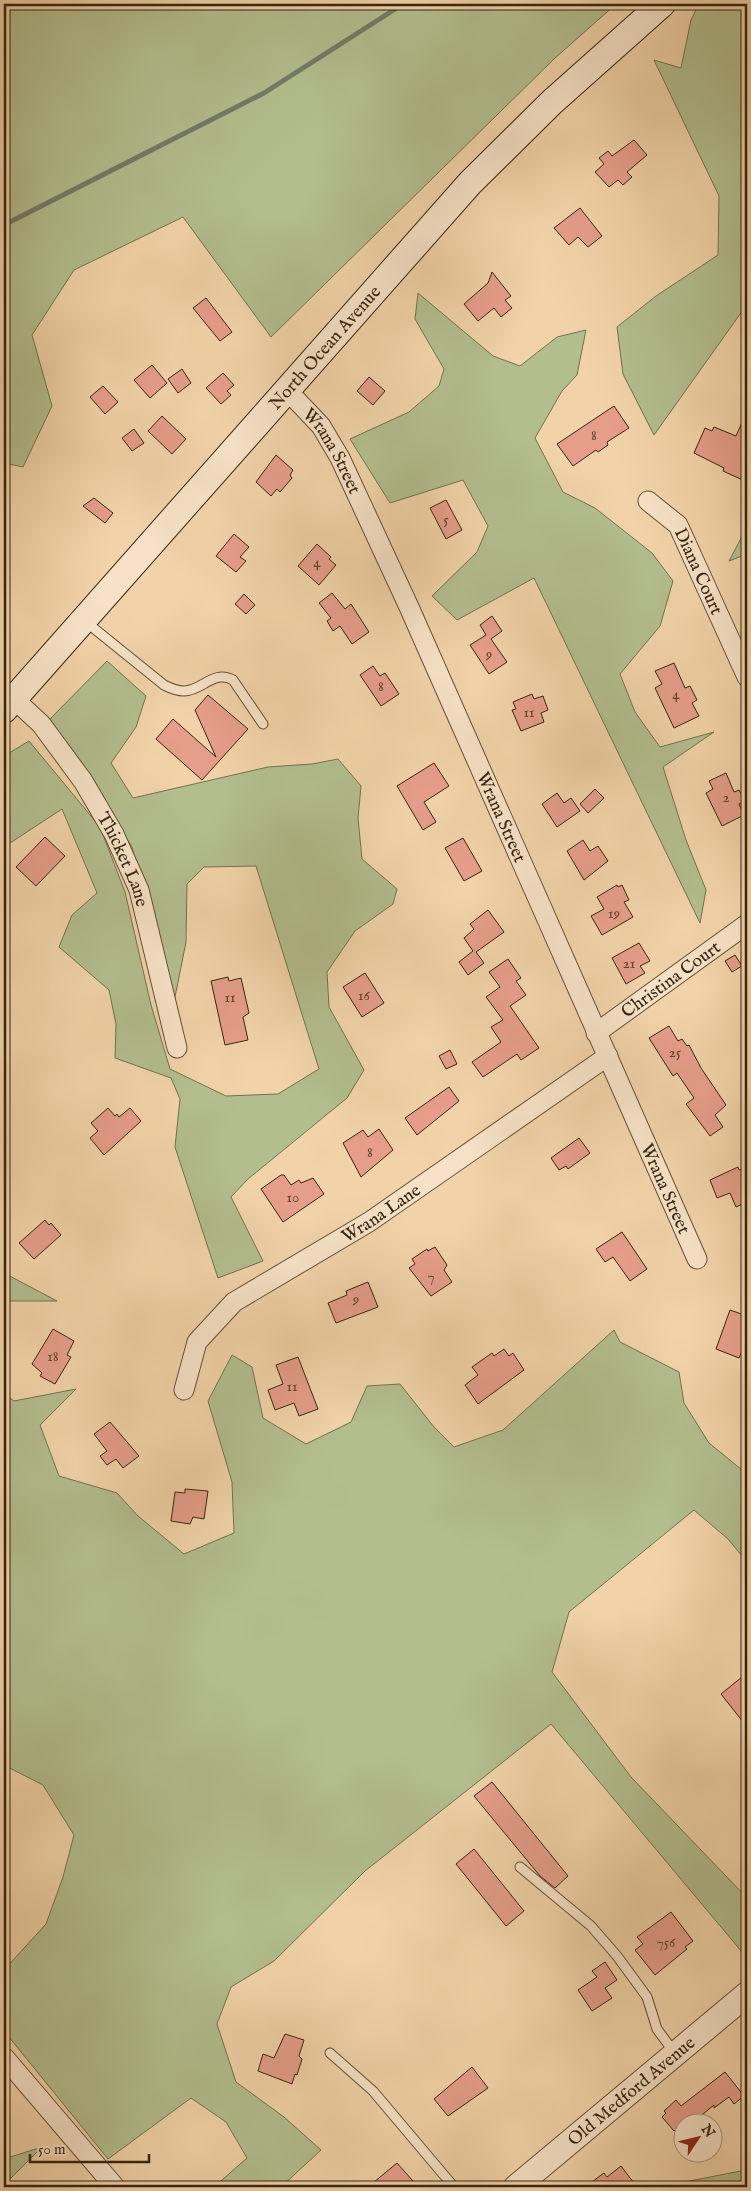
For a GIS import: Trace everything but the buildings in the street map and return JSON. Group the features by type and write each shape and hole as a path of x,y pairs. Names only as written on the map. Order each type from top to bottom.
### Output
{"main road":[{"name":"North Ocean Avenue","path":"9,704 470,183 552,102 662,4"}],"street":[{"name":"Wrana Street","path":"286,389 321,426 340,458 413,616 696,1259"},
{"name":"Diana Court","path":"648,501 678,525 747,678"},
{"name":"Thicket Lane","path":"9,704 41,724 83,781 114,834 139,890 177,1048"},
{"name":"Christina Court","path":"596,1033 747,924"},
{"name":"Wrana Lane","path":"184,1390 197,1342 234,1302 369,1222 608,1056"},
{"name":"Old Medford Avenue","path":"516,2187 747,1994"},
{"path":"4,2057 115,2187"}],"lane":[{"path":"84,621 164,685 174,690 185,691 219,676 226,676 233,680 264,724"},
{"path":"520,1867 591,1926 617,1956 647,1997 657,2029 676,2054"},
{"path":"330,2053 373,2091 454,2187"}],"green space":[{"path":"4,4 616,4 554,59 271,337 183,217 74,270 32,335 52,406 23,467 4,463"},
{"path":"699,4 747,4 747,319 743,310 654,435 623,374 617,327 656,296 718,255 719,196 654,60 681,68 691,20"},
{"path":"418,293 493,356 520,366 557,337 586,330 577,375 562,391 535,438 563,492 595,508 652,553 673,581 660,626 620,674 635,712 660,747 714,732 663,767 686,840 706,890 700,923 534,578 457,620 432,596 477,552 488,526 463,480 390,503 350,439 409,412 439,386 444,369 415,319"},
{"path":"747,527 747,554 729,561"},
{"path":"107,661 146,696 136,727 111,763 133,798 268,767 312,764 338,759 361,786 358,818 362,859 397,889 393,904 355,931 327,972 329,1007 364,1070 347,1098 248,1179 231,1197 263,1261 218,1278 175,1147 180,1099 171,1078 115,1058 116,1024 109,990 59,947 72,915 97,893 62,809 4,847 4,756 29,741 100,827 125,892 151,1005 170,1069 226,1096 278,1094 319,1069 256,866 204,867 187,884 186,942 174,1002 132,847 50,719"},
{"path":"4,1273 57,1301 4,1301"},
{"path":"614,1330 620,1342 679,1372 684,1403 709,1443 747,1474 747,1562 728,1539 694,1510 569,1612 552,1672 631,1777 747,1898 747,1958 551,1724 365,1871 274,1961 231,1987 217,2024 236,2082 284,2117 321,2150 281,2187 214,2187 247,2158 226,2122 191,2098 108,2159 4,2031 4,1970 46,1924 63,1877 74,1835 43,1785 4,1765 4,1394 14,1401 76,1389 40,1425 59,1476 117,1493 138,1516 184,1554 234,1533 232,1482 208,1401 232,1355 252,1367 263,1418 306,1444 351,1422 367,1386 400,1384 434,1427 454,1447 503,1430"},
{"path":"42,2147 4,2185 4,2159"},
{"path":"746,2170 747,2187 659,2187"}],"waterway":[{"path":"4,225 264,93 403,4"}]}
